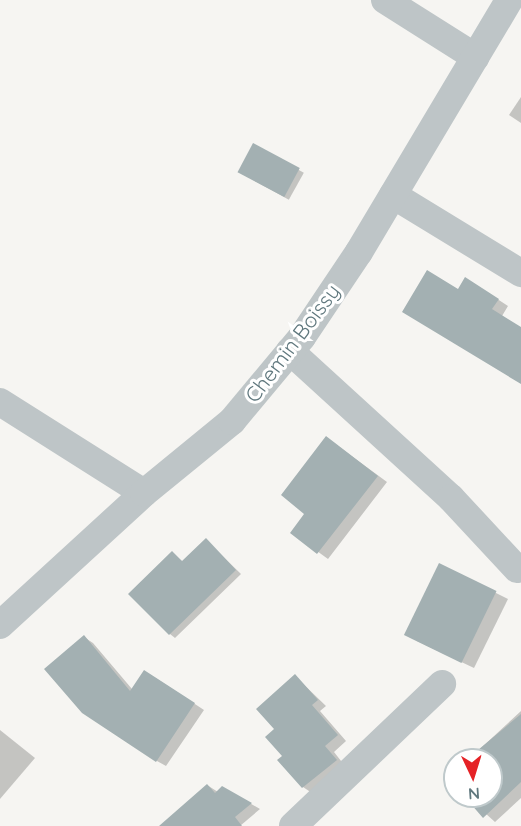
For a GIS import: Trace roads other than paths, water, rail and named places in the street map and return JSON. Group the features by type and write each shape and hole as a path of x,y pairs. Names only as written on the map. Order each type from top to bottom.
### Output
{"street":[{"path":"385,0 475,57"},
{"name":"Chemin Boissy","path":"0,625 144,493 232,421 290,351 359,252 475,57 510,14"},
{"path":"393,195 521,273"},
{"path":"290,351 452,498 517,569"},
{"path":"0,402 144,493"},
{"path":"293,826 442,684"}]}
